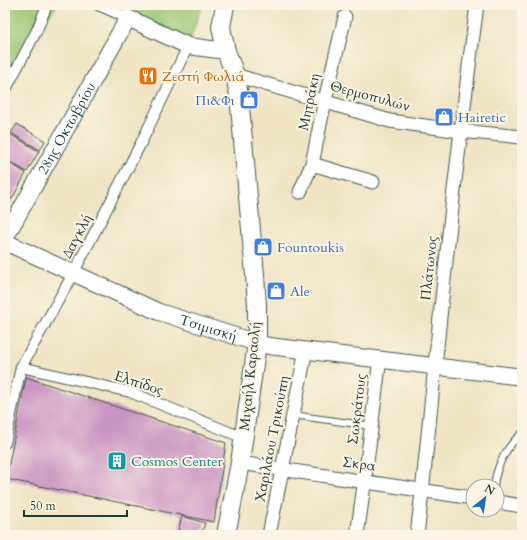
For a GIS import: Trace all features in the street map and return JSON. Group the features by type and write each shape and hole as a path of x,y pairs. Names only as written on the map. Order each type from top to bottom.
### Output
{"main road":[{"name":"Μιχαήλ Καραολή","path":"224,5 221,27 226,51 235,75 242,115 248,209 257,305 257,343 240,463 226,535"}],"street":[{"path":"5,91 37,30 47,5"},
{"path":"98,5 188,46 226,51"},
{"name":"Πλάτωνος","path":"417,535 460,131 477,5"},
{"name":"Μητράκη","path":"300,192 312,164 325,100 345,17"},
{"name":"28ης Οκτωβρίου","path":"5,238 128,18"},
{"name":"Δαγκλή","path":"5,443 21,367 73,274 141,143 188,46"},
{"name":"Θερμοπυλών","path":"235,75 390,120 460,131 522,137"},
{"path":"312,164 373,182"},
{"name":"Τσιμισκή","path":"5,242 159,312 257,343 269,346 522,377"},
{"name":"Χαριλάου Τρικούπη","path":"269,535 306,350"},
{"name":"Σωκράτους","path":"357,535 366,481 371,426 380,359"},
{"name":"Ελπίδος","path":"21,367 130,392 244,438"},
{"name":"Σκρα","path":"240,463 423,489 465,497"},
{"path":"505,503 522,506"}],"lane":[{"path":"293,415 371,426"},
{"path":"495,478 508,449 522,433"}],"green space":[{"path":"5,5 58,5 37,30 5,83"},
{"path":"98,5 202,5 188,46"}],"building":[{"path":"17,124 45,141 40,150 11,133"},
{"path":"8,133 39,151 27,172 5,159 5,138"},
{"path":"5,160 26,173 12,199 5,195"},
{"path":"5,196 11,200 5,213"},
{"name":"Cosmos Center","path":"26,377 226,443 214,522 6,479"},
{"path":"182,516 205,523 201,535 177,535"}],"place":[{"name":"Ζεστή Φωλιά","path":"148,76"},
{"name":"Πι&Φι","path":"249,100"},
{"name":"Hairetic","path":"444,117"},
{"name":"Fountoukis","path":"263,247"},
{"name":"Ale","path":"276,291"},
{"name":"Cosmos Center","path":"117,461"}]}
